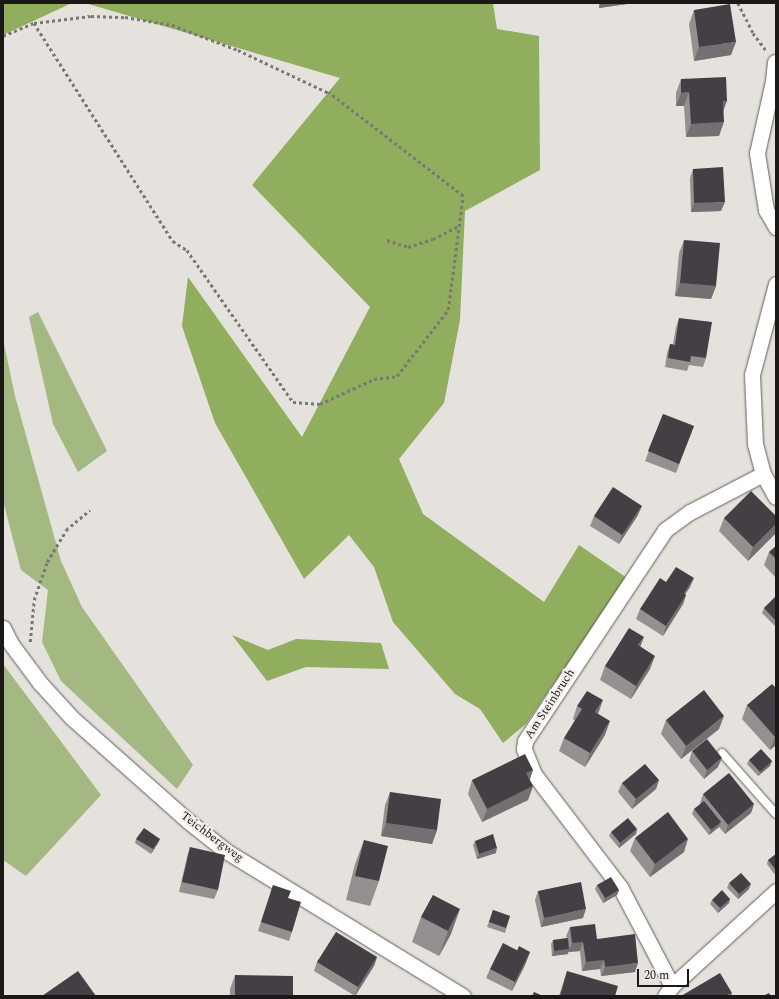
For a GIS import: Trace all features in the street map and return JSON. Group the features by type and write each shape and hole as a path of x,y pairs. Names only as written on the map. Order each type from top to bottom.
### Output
{"street":[{"path":"775,62 756,153 766,210 776,227"},
{"path":"776,284 752,375 755,444 763,474 776,497"},
{"name":"Am Steinbruch","path":"668,991 620,887 534,774 524,749 526,741 665,530 690,512 763,474"},
{"name":"Teichbergweg","path":"3,628 11,644 27,665 72,718 119,762 226,851 463,996"},
{"path":"668,991 776,891"}],"lane":[{"path":"722,753 776,814"}],"path":[{"path":"738,3 753,33 775,62"},
{"path":"3,36 34,23 91,16 125,17 172,25 238,50 336,96"},
{"path":"34,23 173,241 187,250 293,402 320,404 374,379 397,376 448,310 463,196 328,92"},
{"path":"387,240 408,247 433,239 459,226"},
{"path":"27,665 34,600 47,562 66,530 90,510"}],"green space":[{"path":"3,3 72,3 3,35"},
{"path":"85,3 493,3 497,29 539,36 540,170 465,211 460,320 444,403 399,459 423,514 544,602 579,545 627,578 526,724 503,743 480,709 455,694 393,622 374,567 349,535 304,579 215,423 182,326 188,277 302,437 370,307 252,185 340,78"},
{"path":"38,312 107,451 78,472 53,424 29,317"},
{"path":"3,339 15,396 61,561 82,607 193,765 177,789 61,681 42,642 48,590 21,570 3,501"},
{"path":"232,635 268,650 296,639 381,643 389,669 306,667 267,681"},
{"path":"3,664 101,795 26,876 3,860"}],"building":[{"path":"730,4 736,42 699,47 694,10"},
{"path":"726,77 727,101 723,101 724,122 691,124 689,92 681,93 681,79"},
{"path":"723,167 725,202 694,203 693,169"},
{"path":"684,240 720,243 716,286 680,283"},
{"path":"679,318 712,322 706,358 691,356 690,362 668,358 670,344 675,345"},
{"path":"663,414 694,426 679,464 648,451"},
{"path":"613,487 642,506 622,535 594,516"},
{"path":"751,491 776,516 776,524 753,547 724,518"},
{"path":"776,546 776,559 769,552"},
{"path":"676,567 694,578 684,593 686,595 666,626 640,609 660,578 666,582"},
{"path":"776,596 776,621 764,608"},
{"path":"629,628 644,637 638,645 655,656 636,686 605,666"},
{"path":"772,684 776,688 775,737 747,705"},
{"path":"704,690 724,716 686,746 666,720"},
{"path":"587,691 603,700 595,712 610,721 590,753 564,738 582,709 577,706"},
{"path":"707,739 722,758 707,770 692,751"},
{"path":"761,749 772,761 760,772 749,760"},
{"path":"525,754 533,770 526,773 533,786 487,809 472,780"},
{"path":"645,764 659,780 636,799 622,783"},
{"path":"729,773 754,804 728,825 703,794"},
{"path":"390,792 441,799 437,830 386,823"},
{"path":"704,801 721,822 711,830 694,809"},
{"path":"668,812 688,839 655,864 635,838"},
{"path":"628,818 637,829 620,843 611,832"},
{"path":"144,828 160,839 153,849 136,839"},
{"path":"493,834 497,848 479,854 475,841"},
{"path":"364,840 388,846 379,881 355,876"},
{"path":"190,847 225,855 218,890 182,882"},
{"path":"776,854 776,870 768,860"},
{"path":"741,873 751,884 739,894 729,883"},
{"path":"611,877 619,890 605,898 597,885"},
{"path":"581,882 586,909 544,918 538,891"},
{"path":"273,885 291,891 288,898 301,902 292,932 261,922"},
{"path":"722,890 730,899 720,908 712,900"},
{"path":"433,895 460,909 448,931 421,917"},
{"path":"493,910 510,916 506,928 489,922"},
{"path":"595,924 597,939 635,934 638,963 605,967 604,960 586,962 583,942 572,943 570,927"},
{"path":"336,932 377,957 358,987 317,962"},
{"path":"568,938 569,949 554,951 553,940"},
{"path":"503,943 528,956 515,982 490,969"},
{"path":"519,946 530,952 528,956 517,951"},
{"path":"78,971 96,996 42,996"},
{"path":"567,971 618,986 615,996 560,996"},
{"path":"720,973 732,993 726,996 681,996"},
{"path":"235,975 293,976 293,996 235,996"},
{"path":"534,992 543,996 532,996"},
{"path":"769,993 771,996 763,996"}]}
